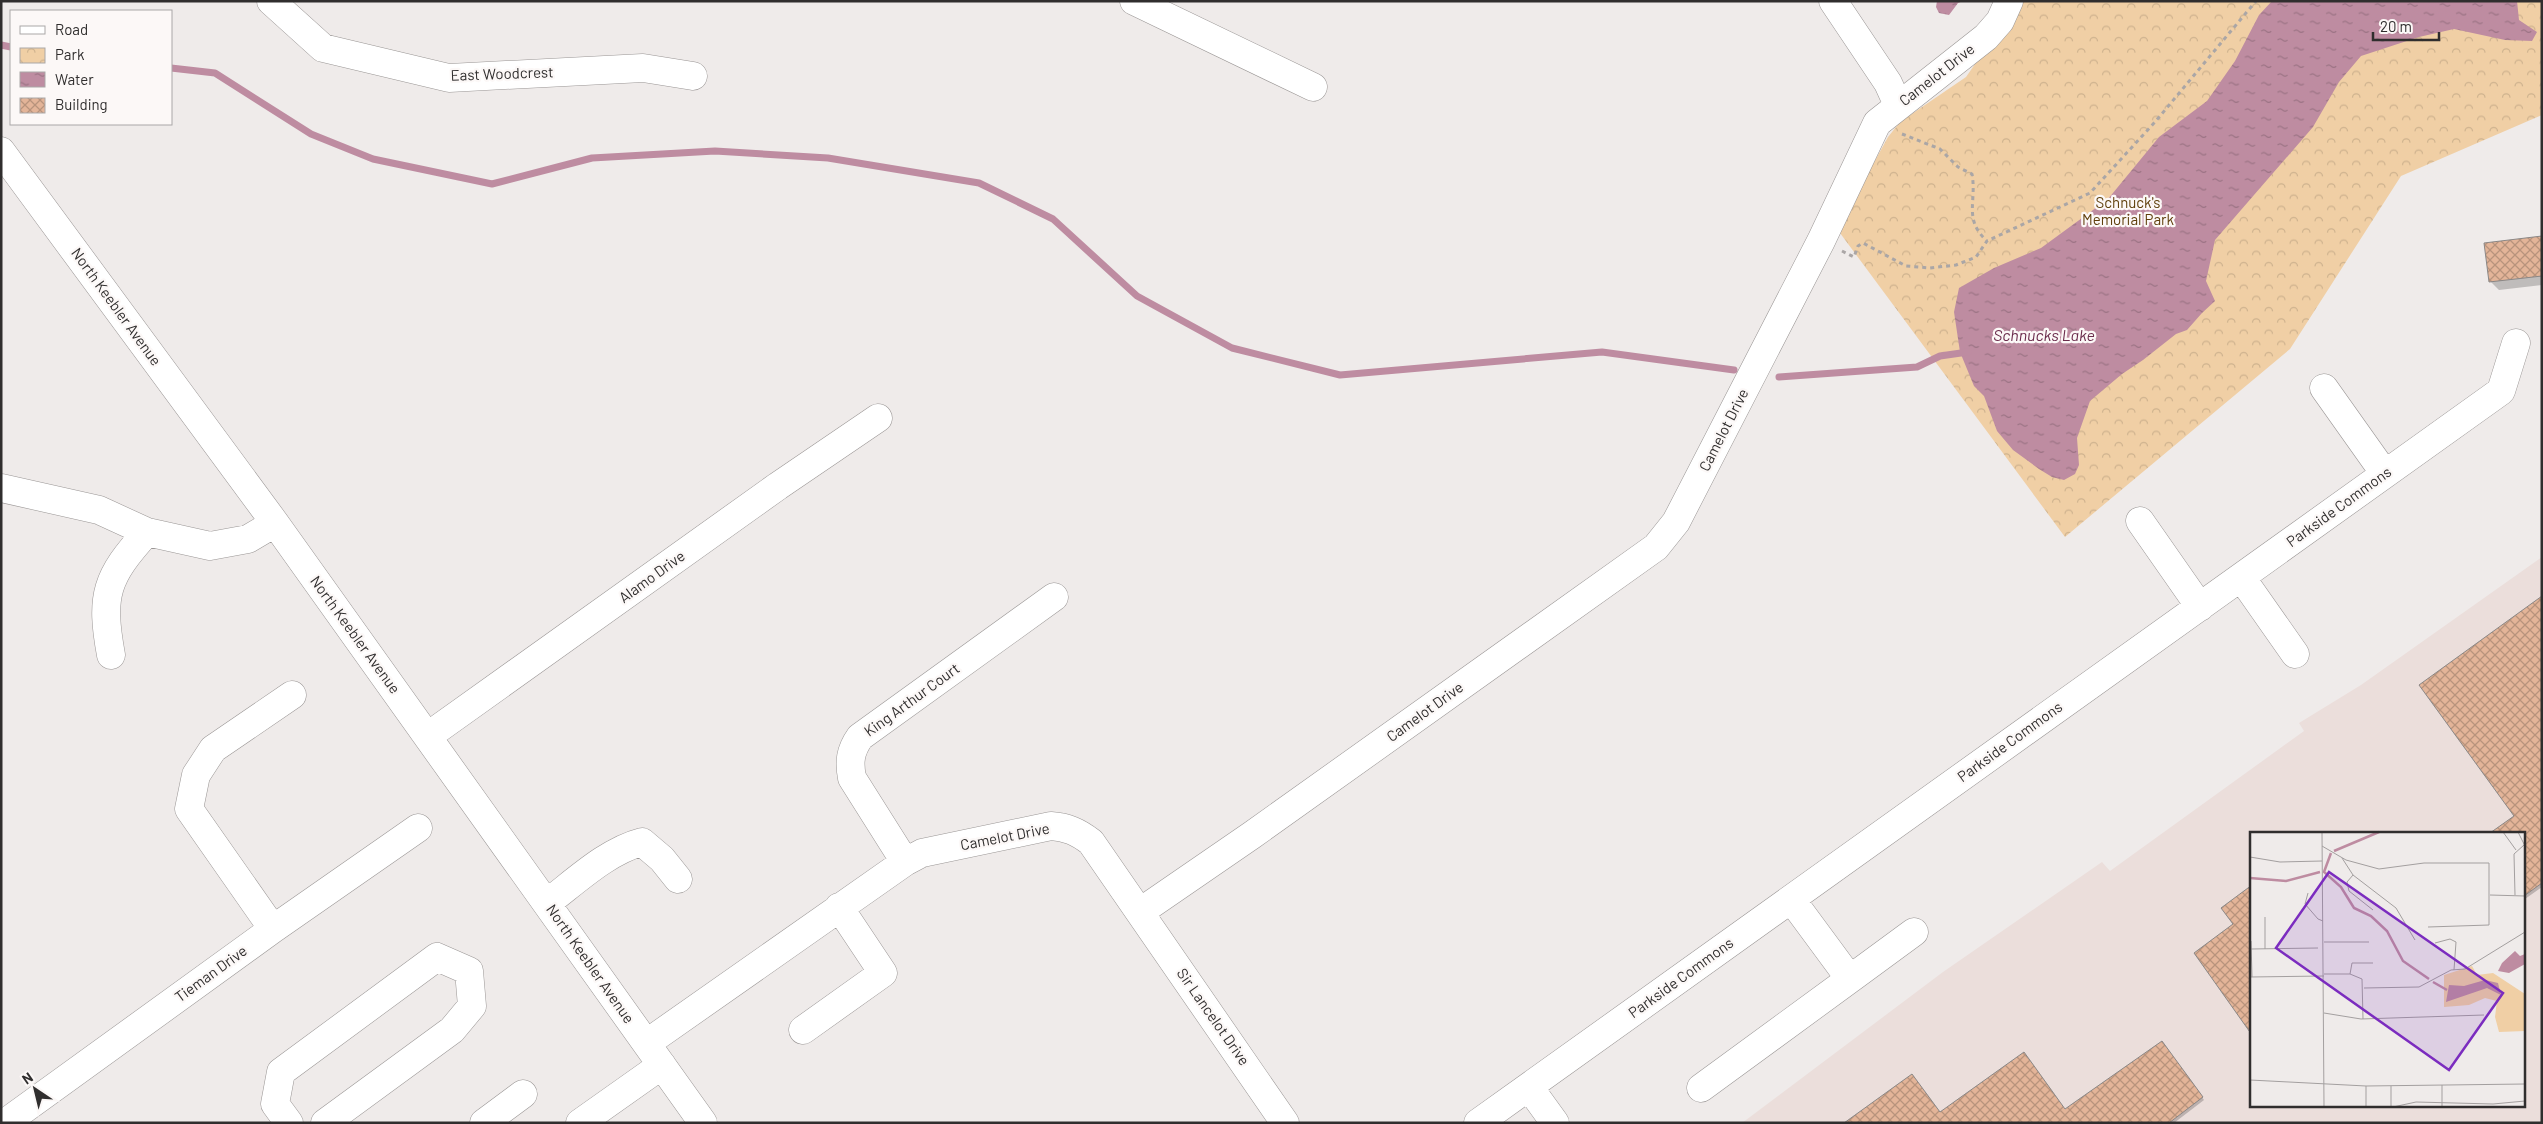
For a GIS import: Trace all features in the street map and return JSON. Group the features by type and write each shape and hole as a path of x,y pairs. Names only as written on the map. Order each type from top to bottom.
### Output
{"street":[{"name":"East Woodcrest","path":"271,1 323,48 448,78 643,68 693,76"},
{"path":"1134,1 1313,87"},
{"path":"1833,1 1888,83 1898,105"},
{"name":"Camelot Drive","path":"580,1123 654,1054 839,907 905,862 922,853 1051,826 1064,827 1077,832 1091,842 1140,912 1260,830 1656,547 1676,522 1821,241 1877,123 1986,37 2000,22 2009,1"},
{"name":"North Keebler Avenue","path":"1,151 428,736 703,1123"},
{"name":"Parkside Commons","path":"1478,1123 2501,391 2516,343"},
{"path":"2324,388 2386,474"},
{"name":"Alamo Drive","path":"428,736 778,486 878,418"},
{"path":"1,488 99,510 147,532 210,546 248,539 274,523"},
{"path":"2140,521 2200,607"},
{"path":"111,655 106,624 106,604 110,582 122,559 147,532"},
{"path":"2241,577 2295,654"},
{"name":"King Arthur Court","path":"905,862 852,778 849,764 853,747 860,737 1054,597"},
{"path":"273,928 190,809 196,775 213,749 292,695"},
{"name":"Tieman Drive","path":"5,1123 273,928 418,828"},
{"path":"547,903 617,853 630,845 642,842 662,859 678,879"},
{"path":"1791,899 1850,979"},
{"path":"803,1030 883,973 839,907"},
{"name":"Sir Lancelot Drive","path":"1140,912 1285,1123"},
{"path":"1701,1088 1914,932"},
{"path":"289,1123 275,1104 281,1072 437,957 469,971 472,1006 452,1030 325,1123"},
{"path":"1529,1086 1555,1123"},
{"path":"484,1123 523,1094"}],"path":[{"path":"1821,241 1854,257 1858,246 1863,243 1906,266 1930,268 1956,266 1976,257 1987,242 2090,193 2155,122 2256,1"},
{"path":"1877,123 1940,149 1958,167 1972,174 1974,184 1971,212 1976,232 1987,242"}],"shaded area":[{"path":"2542,557 2542,1123 1742,1123 1943,972 2102,862 2110,871 2304,731 2299,723 2361,685"}],"green space":[{"name":"Schnuck's Memorial Park","path":"2019,1 2542,1 2542,115 2401,176 2290,349 2065,537 1840,233 1851,204 1888,137 1900,122 1966,77"}],"water":[{"path":"1937,1 1963,1 1958,3 1949,15 1939,13 1936,7"},
{"name":"Schnucks Lake","path":"2272,1 2517,1 2519,20 2537,32 2532,41 2505,40 2454,29 2419,37 2361,56 2339,82 2313,127 2215,240 2206,281 2215,301 2187,330 2176,334 2122,374 2090,401 2077,438 2079,465 2075,474 2064,480 2052,477 2013,450 1997,431 1984,396 1974,386 1960,352 1954,312 1959,288 1994,268 2041,248 2108,199 2159,137 2207,101 2235,61 2259,15"}],"building":[{"path":"2542,236 2542,276 2489,282 2484,243"},
{"path":"2542,596 2542,883 2526,895 2526,832 2491,832 2514,816 2419,685"},
{"path":"2250,886 2250,1032 2194,953 2233,924 2221,908"},
{"path":"2162,1041 2203,1097 2169,1123 1844,1123 1912,1074 1940,1112 2024,1052 2065,1109"}],"waterway":[{"path":"1,45 10,47"},
{"path":"172,68 215,73 311,134 373,159 492,184 592,158 715,151 828,158 979,183 1053,219 1137,296 1232,348 1340,375 1602,352 1734,370"},
{"path":"1779,377 1917,367 1940,356 1968,352"}]}
